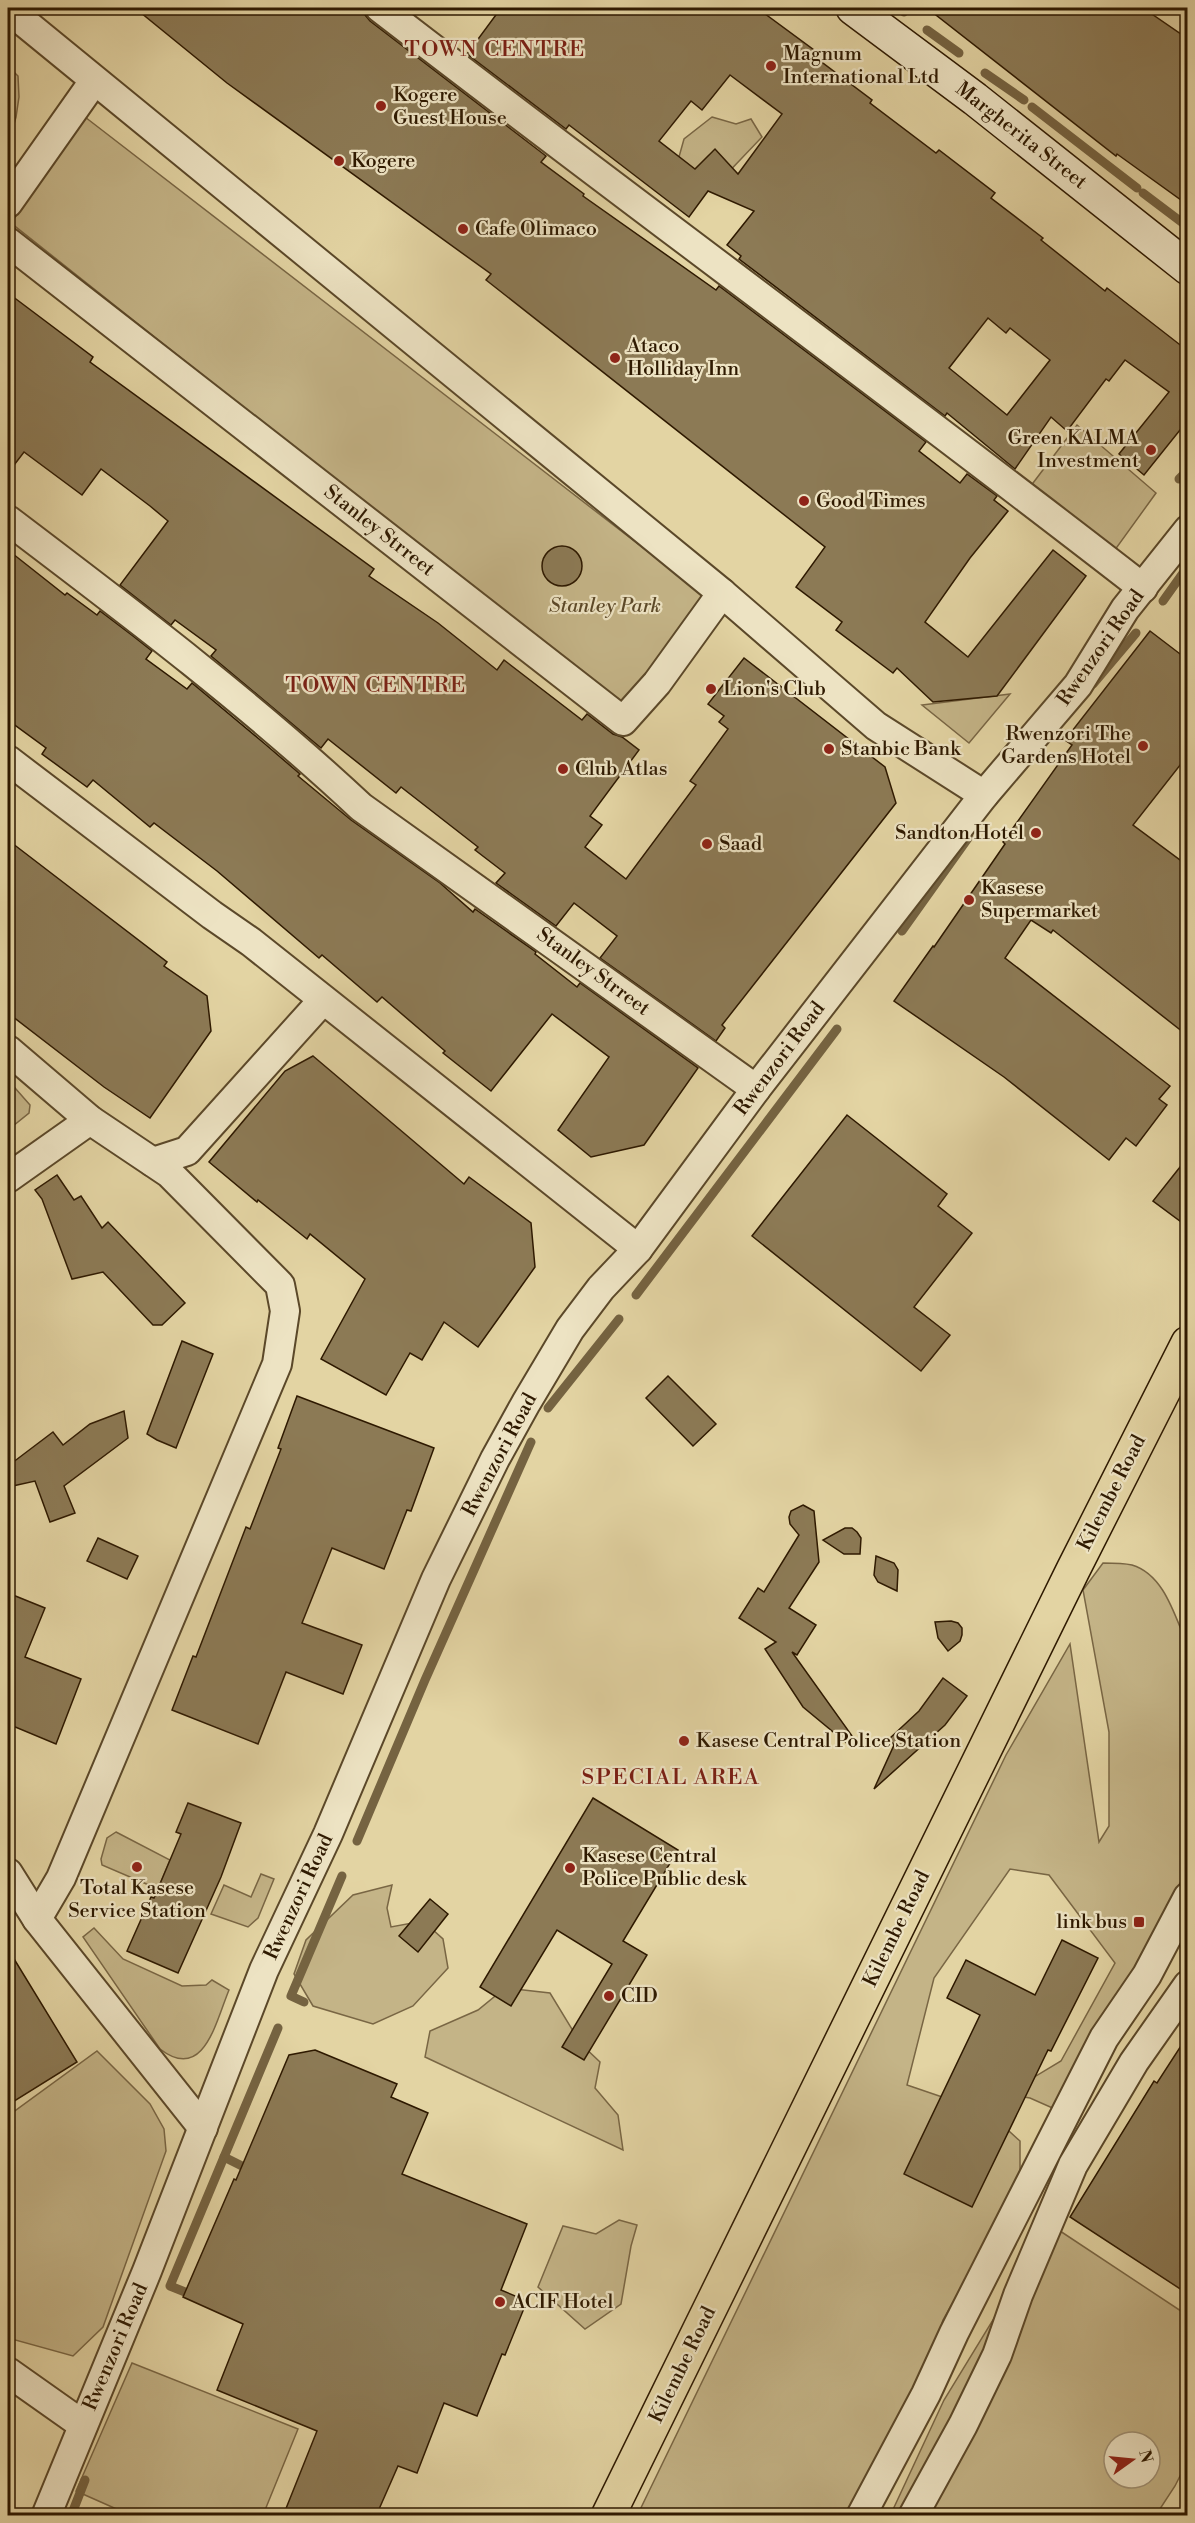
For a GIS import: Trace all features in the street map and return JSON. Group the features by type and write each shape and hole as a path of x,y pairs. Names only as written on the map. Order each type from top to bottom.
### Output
{"main road":[{"name":"Kilembe Road","path":"608,2516 1073,1570 1188,1343"}],"street":[{"path":"380,8 562,148 966,451 1143,588"},
{"name":"Margherita Street","path":"853,8 975,99 1188,268"},
{"path":"8,9 722,593 876,726 984,795"},
{"path":"8,203 94,81"},
{"name":"Stanley Strreet","path":"8,242 623,721 657,683 722,593"},
{"name":"Stanley Strreet","path":"8,520 189,659 312,761 361,807 756,1089"},
{"name":"Rwenzori Road","path":"46,2516 147,2271 264,1970 328,1834 441,1569 495,1460 570,1329 600,1288 638,1249 756,1089 984,795 1078,685 1125,609 1188,530"},
{"path":"8,760 251,942 638,1249"},
{"path":"153,1162 187,1151 323,1000"},
{"path":"8,1050 90,1120 169,1173 280,1285 285,1311 277,1364 61,1878 37,1919"},
{"path":"8,1178 90,1120"},
{"path":"184,1188 187,1151"},
{"path":"8,1873 37,1919 203,2128"},
{"path":"861,2516 926,2394 954,2333 1104,2038 1147,1975 1188,1897"},
{"path":"913,2516 963,2425 997,2355 1018,2295 1073,2166 1134,2062 1188,1985"},
{"path":"8,2372 83,2425"}],"green space":[{"path":"8,66 18,76 19,97 8,145"},
{"name":"Stanley Park","path":"85,117 708,598 621,708 11,223"},
{"path":"712,117 736,124 751,119 762,137 719,182 677,164 684,139"},
{"path":"1077,425 1156,493 1112,554 1030,487"},
{"path":"1010,694 969,743 922,705"},
{"path":"8,1080 30,1105 29,1113 8,1130"},
{"path":"1103,1563 1132,1565 1151,1576 1165,1594 1184,1637 1187,1639 1187,1870 1057,2110 1030,2098 1006,2094 1061,2061 1115,1963 1049,1875 1010,1869 934,1978 907,2085 989,2113 1020,2141 1020,2183 943,2320 923,2381 846,2515 637,2516 1006,1755 1070,1644 1099,1842 1109,1826 1109,1732 1083,1590"},
{"path":"116,1832 170,1860 158,1889 102,1865 101,1859 107,1838"},
{"path":"261,1874 274,1879 258,1918 248,1927 211,1914 224,1885 251,1897"},
{"path":"392,1885 387,1908 391,1927 423,1921 443,1939 448,1968 413,2006 373,2024 313,2006 294,1974 306,1940 353,1895"},
{"path":"94,1928 123,1959 182,1986 206,1985 212,1980 229,1990 213,2031 198,2053 188,2058 175,2057 160,2049 83,1937"},
{"path":"505,1988 550,1993 581,2044 600,2062 595,2088 618,2115 623,2150 425,2057 430,2031 478,2010"},
{"path":"97,2051 150,2104 164,2129 166,2151 103,2327 73,2356 8,2338 8,2116"},
{"path":"619,2220 637,2225 621,2304 585,2329 538,2287 563,2226 596,2234"},
{"path":"1051,2225 1187,2315 1187,2462 1156,2515 890,2516 944,2400"},
{"path":"132,2363 298,2429 263,2515 130,2515 76,2491"}],"building":[{"path":"135,8 364,8 365,15 370,21 546,156 541,162 584,194 583,196 716,290 719,286 926,442 919,451 960,483 967,474 997,496 994,500 1008,511 970,558 925,622 968,657 1053,550 1086,576 997,696 933,702 897,668 893,673 836,630 842,622 796,587 825,547 486,280 491,274 227,83"},
{"path":"501,8 757,8 818,53 815,57 872,100 870,103 936,153 939,150 995,193 991,198 1043,238 1041,240 1105,291 1107,288 1188,351 1188,420 1144,475 1119,454 1169,392 1125,360 1109,381 1106,379 1067,431 1051,417 1015,469 947,413 945,416 739,259 741,256 727,245 754,211 708,191 689,217 569,125 566,129 467,54","holes":["730,75 782,114 738,174 715,149 695,169 659,141 691,101 702,110","988,318 1006,333 1010,328 1050,360 1007,415 949,368"]},
{"path":"927,8 1143,8 1188,39 1188,205 1117,154 1116,156"},
{"path":"8,293 93,357 90,362 374,569 369,576 438,623 497,670 504,660 582,720 587,714 639,750 590,816 602,825 585,847 626,879 696,785 690,781 728,729 719,722 724,716 708,704 744,658 885,767 896,803 722,1025 725,1028 716,1041 600,958 617,936 574,903 556,926 496,883 505,873 475,850 478,847 401,787 396,793 328,739 321,748 211,656 216,650 175,620 171,625 120,585 168,521 150,506 101,469 82,495 24,452 8,473"},
{"path":"562,546 576,552 582,566 576,580 562,586 548,580 542,566 548,552"},
{"path":"8,550 65,595 67,593 97,615 100,611 133,636 152,651 146,659 187,689 192,683 351,820 440,883 473,912 475,909 536,952 535,954 577,987 580,983 698,1068 644,1145 591,1157 558,1130 609,1057 552,1014 491,1091 443,1053 445,1051 382,997 377,1002 322,955 319,958 217,871 154,823 150,827 93,780 87,787 42,754 46,748 8,720"},
{"path":"1150,631 1188,660 1188,755 1133,825 1188,866 1188,1036 1053,930 1051,933 1031,920 1005,958 1170,1086 1159,1099 1167,1105 1136,1146 1126,1138 1109,1160 1004,1077 894,1001 934,947 1005,844 1003,842 1072,745 1065,740"},
{"path":"8,840 167,962 164,966 207,996 211,1031 150,1118 104,1087 8,1013"},
{"path":"313,1056 464,1184 469,1177 531,1223 535,1267 478,1347 444,1322 422,1360 410,1353 386,1395 321,1359 365,1279 310,1234 307,1239 258,1200 257,1202 209,1162 285,1071"},
{"path":"847,1115 947,1194 938,1206 972,1233 914,1307 950,1335 921,1371 752,1236"},
{"path":"1188,1157 1188,1227 1153,1201"},
{"path":"57,1175 74,1200 81,1196 102,1228 108,1222 185,1303 162,1325 153,1325 103,1272 72,1279 42,1199 35,1190"},
{"path":"182,1341 213,1354 176,1448 147,1434"},
{"path":"668,1376 716,1424 693,1446 646,1398"},
{"path":"297,1396 434,1448 411,1511 407,1510 384,1569 332,1548 302,1623 362,1645 343,1694 286,1672 258,1744 172,1710 193,1656 196,1657 246,1527 250,1529 281,1449 278,1448"},
{"path":"124,1411 128,1438 64,1486 75,1513 50,1522 35,1481 8,1487 8,1466 53,1432 63,1445 90,1424"},
{"path":"803,1505 814,1511 819,1562 789,1608 816,1625 797,1655 792,1652 855,1740 849,1745 803,1707 765,1649 776,1642 739,1618 758,1588 764,1592 799,1535 790,1524 789,1517 791,1511"},
{"path":"845,1528 852,1528 861,1538 860,1554 844,1554 823,1540"},
{"path":"98,1538 138,1556 127,1579 87,1561"},
{"path":"876,1556 894,1563 898,1570 897,1591 878,1582 874,1575"},
{"path":"8,1593 45,1608 25,1657 81,1679 56,1744 8,1724"},
{"path":"935,1622 958,1623 962,1628 962,1635 960,1641 948,1651 938,1638"},
{"path":"943,1678 967,1696 945,1725 874,1789 894,1745 889,1739 919,1711"},
{"path":"593,1798 678,1850 623,1941 647,1955 584,2060 562,2047 612,1964 557,1930 511,2006 480,1987"},
{"path":"188,1803 241,1823 221,1877 178,1973 127,1951 151,1897 154,1898 181,1834 176,1832"},
{"path":"430,1899 448,1914 418,1952 399,1936"},
{"path":"1062,1940 1098,1958 1051,2051 1048,2050 972,2207 904,2174 980,2015 947,1998 966,1960 1035,1995"},
{"path":"8,1949 77,2062 8,2105"},
{"path":"1188,2035 1188,2294 1070,2217 1154,2081 1157,2083"},
{"path":"315,2050 397,2084 391,2097 428,2113 402,2174 527,2224 501,2290 527,2301 477,2416 444,2403 417,2473 398,2466 376,2516 283,2516 317,2431 217,2390 243,2324 183,2297 289,2055"}],"waterway":[{"path":"899,8 904,12"},
{"path":"927,30 959,53"},
{"path":"985,73 1024,100"},
{"path":"1032,107 1137,188"},
{"path":"1143,193 1188,227"},
{"path":"1179,479 1188,470"},
{"path":"1163,601 1188,566"},
{"path":"1093,684 1136,633"},
{"path":"902,931 969,837"},
{"path":"636,1295 837,1029"},
{"path":"548,1408 619,1319"},
{"path":"357,1841 425,1680 531,1442"},
{"path":"304,2002 291,1996 342,1876"},
{"path":"185,2292 170,2286 278,2028"},
{"path":"224,2157 242,2166"},
{"path":"71,2516 85,2480"}],"place":[{"name":"Magnum International Ltd","path":"771,66"},
{"name":"Kogere Guest House","path":"381,106"},
{"name":"Kogere","path":"339,161"},
{"name":"Cafe Olimaco","path":"463,229"},
{"name":"Ataco Holliday Inn","path":"615,358"},
{"name":"Green KALMA Investment","path":"1151,450"},
{"name":"Good Times","path":"804,501"},
{"name":"Lion's Club","path":"711,689"},
{"name":"Rwenzori The Gardens Hotel","path":"1143,746"},
{"name":"Stanbic Bank","path":"829,749"},
{"name":"Club Atlas","path":"563,769"},
{"name":"Sandton Hotel","path":"1036,833"},
{"name":"Saad","path":"707,844"},
{"name":"Kasese Supermarket","path":"969,900"},
{"name":"Kasese Central Police Station","path":"684,1741"},
{"name":"Total Kasese Service Station","path":"137,1867"},
{"name":"Kasese Central Police Public desk","path":"570,1868"},
{"name":"link bus","path":"1139,1922"},
{"name":"CID","path":"609,1996"},
{"name":"ACIF Hotel","path":"500,2302"}],"district":[{"name":"TOWN CENTRE","path":"495,49"},
{"name":"TOWN CENTRE","path":"376,685"},
{"name":"SPECIAL AREA","path":"671,1777"}]}
